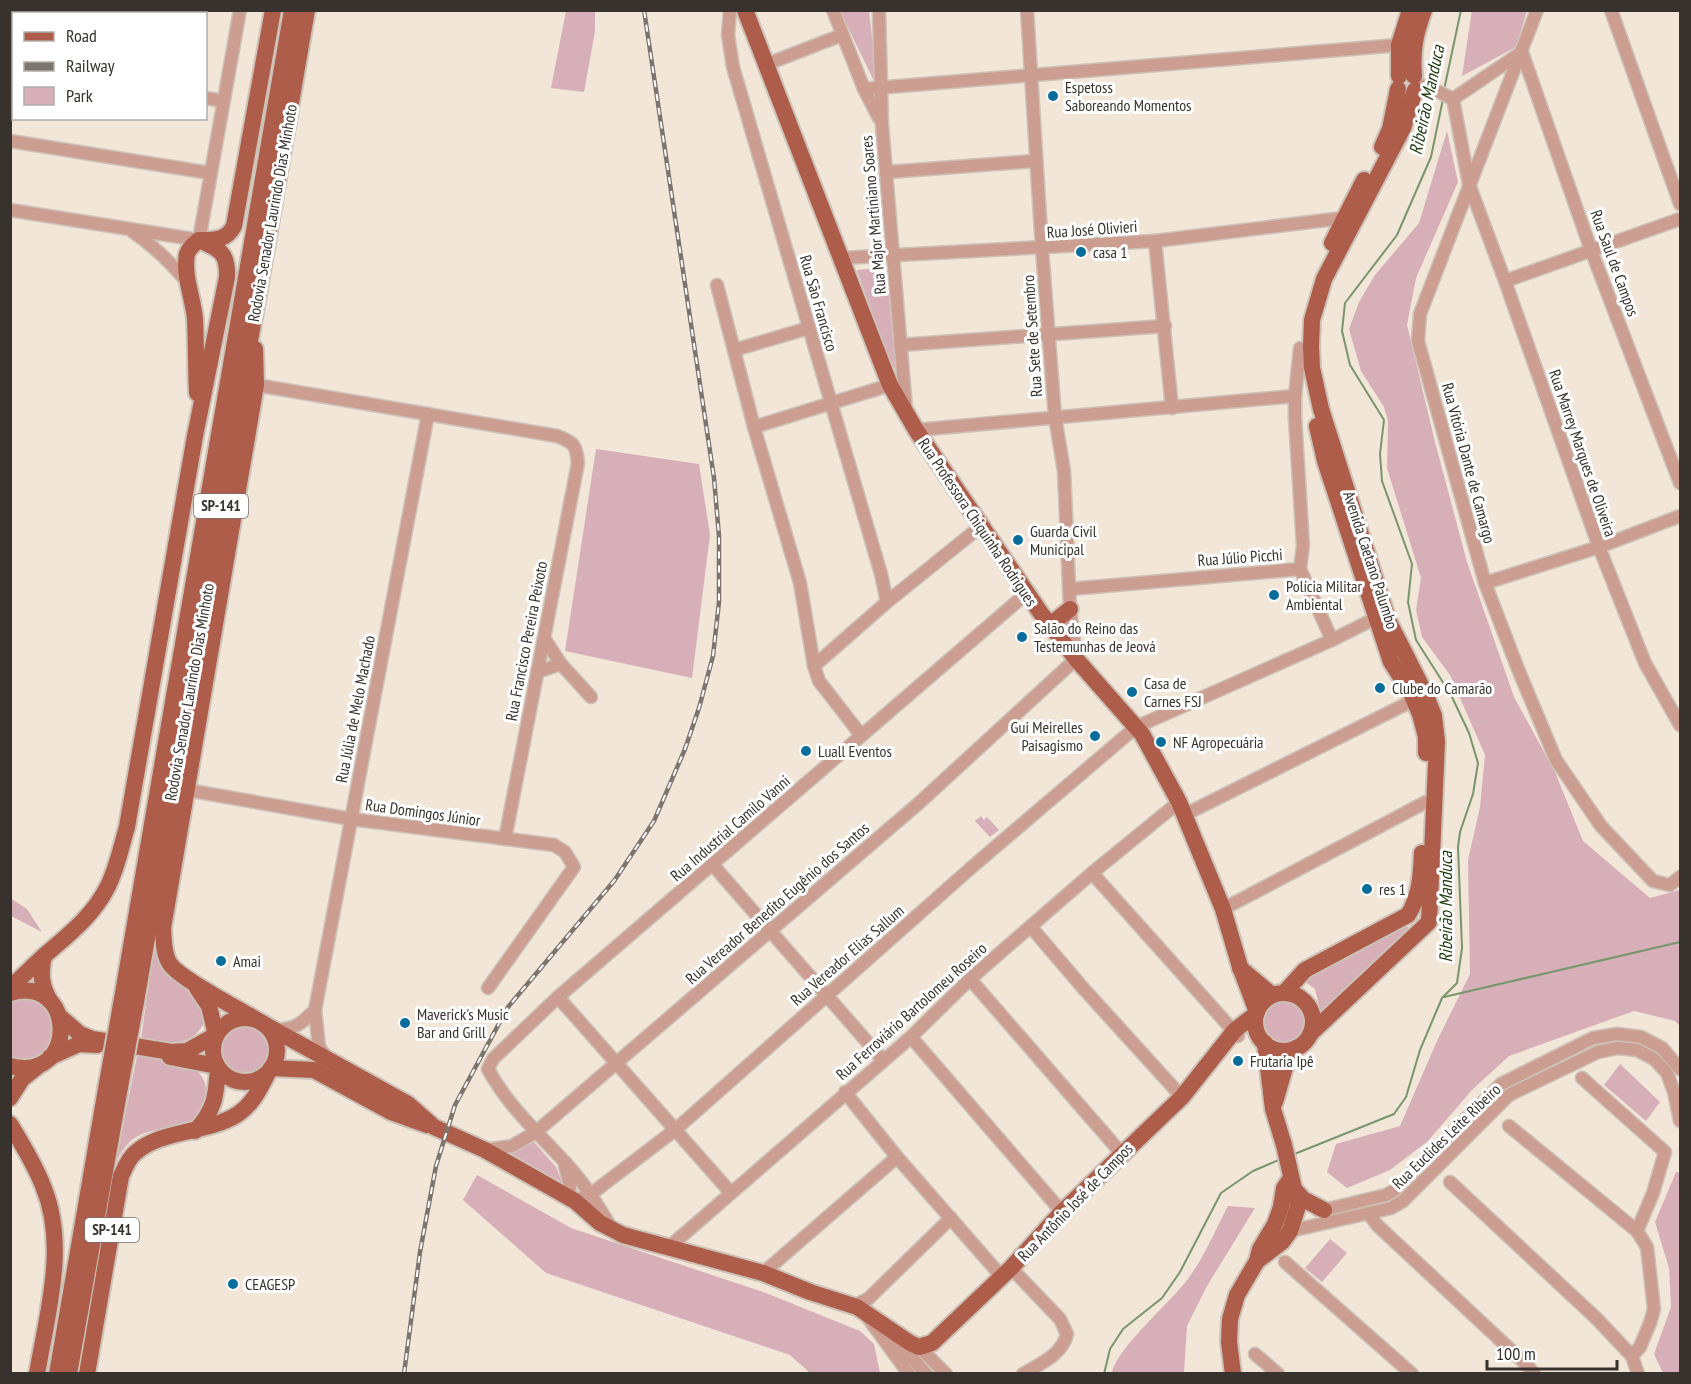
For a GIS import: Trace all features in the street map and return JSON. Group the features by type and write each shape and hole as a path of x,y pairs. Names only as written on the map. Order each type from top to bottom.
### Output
{"main road":[{"path":"199,240 218,240 227,237 234,226 273,10"},
{"name":"Rodovia Senador Laurindo Dias Minhoto","path":"129,1000 292,10"},
{"name":"Rodovia Senador Laurindo Dias Minhoto","path":"57,1374 113,1088 307,10"},
{"name":"Rua Professora Chiquinha Rodrigues","path":"745,10 890,385 911,423 980,527 1050,625 1076,659 1142,734 1182,808 1223,909 1256,1013"},
{"path":"1410,10 1399,45 1412,84"},
{"path":"1412,84 1414,37 1424,10"},
{"name":"Avenida Caetano Palumbo","path":"1278,994 1305,970 1408,915 1419,891 1426,802 1426,737 1414,700 1391,662 1325,461 1300,348 1305,313 1314,284 1343,218 1412,84"},
{"name":"Avenida Caetano Palumbo","path":"1310,1034 1430,922 1437,742 1434,716 1425,693 1388,620 1321,409 1312,368 1311,347 1312,320 1324,279 1403,128 1412,84"},
{"name":"SP-141","path":"10,988 94,910 107,889 127,827 195,436 226,277 227,264 219,249 199,240 189,249 187,255 187,273 195,318 197,397 195,436"},
{"path":"255,308 256,386"},
{"name":"SP-141","path":"87,1374 121,1176 127,1162 135,1153 150,1143 221,1123 240,1113 253,1100 276,1056 276,1044 265,1024 192,982 171,966 165,952 164,928 256,386"},
{"path":"1050,625 1070,609"},
{"path":"44,956 40,974 43,988 59,1016 80,1034 92,1039 171,1052 187,1051 216,1035 232,1020 244,1018 265,1024 408,1104 434,1127"},
{"path":"1240,967 1278,994"},
{"name":"SP-141","path":"192,982 209,1006 216,1035 212,1051 217,1067 214,1103 207,1119 194,1131"},
{"path":"10,993 30,991 50,1001"},
{"path":"1257,1261 1282,1242 1290,1231 1291,1191 1284,1145 1273,1109 1263,1042 1255,1023 1256,1013 1260,1005 1278,994 1294,994 1309,1007 1312,1027 1304,1043 1288,1057 1273,1109"},
{"name":"Rua Antônio José de Campos","path":"915,1345 932,1343 1006,1272 1062,1212 1182,1097 1234,1035 1256,1013"},
{"path":"10,1098 22,1079 45,1061 61,1038 59,1016"},
{"path":"1234,1035 1246,1036 1280,1050 1296,1048"},
{"path":"10,1066 26,1068 79,1044 186,1059 217,1067 233,1080 245,1082 257,1080 269,1070 314,1070 392,1112 434,1127 485,1150 572,1200 600,1223 623,1235 763,1273 858,1309 915,1345"},
{"name":"Rodovia Senador Laurindo Dias Minhoto","path":"69,1374 113,1088"},
{"path":"10,1113 13,1129 44,1187 54,1244 51,1294 37,1374"},
{"path":"1291,1191 1324,1210"},
{"path":"1233,1374 1229,1342 1230,1319 1238,1294 1291,1191"},
{"path":"1275,1224 1281,1230 1290,1231"}],"street":[{"path":"10,210 199,240 240,10"},
{"name":"Rua São Francisco","path":"730,10 728,35 733,67 881,574 887,602"},
{"path":"833,10 864,88 882,125"},
{"name":"Rua Major Martiniano Soares","path":"879,10 882,125 888,172 900,345 911,423"},
{"name":"Rua Sete de Setembro","path":"1027,10 1035,161 1055,417 1064,471 1070,609 1076,659"},
{"name":"Rua Vitória Dante de Camargo","path":"1537,10 1420,315 1418,341 1485,583 1556,760 1600,826 1653,881 1670,885 1680,877"},
{"path":"1611,10 1680,204"},
{"path":"767,64 842,35"},
{"path":"864,88 1399,45"},
{"path":"1412,84 1450,98 1522,52"},
{"name":"Rua Saul de Campos","path":"1522,52 1592,250 1680,483"},
{"path":"207,98 223,101"},
{"name":"Rua Marrey Marques de Oliveira","path":"1450,98 1469,184 1599,547 1645,663 1680,725"},
{"path":"10,141 210,173"},
{"path":"888,172 1035,161"},
{"name":"Rua José Olivieri","path":"842,258 1042,249 1155,241 1343,218"},
{"path":"1505,281 1680,219"},
{"path":"126,229 146,241 164,257 190,286"},
{"path":"1155,241 1172,408"},
{"path":"717,285 754,427 800,583 814,666 819,681 861,735"},
{"path":"900,345 1165,326"},
{"path":"734,350 809,328"},
{"name":"Rua Júlio Picchi","path":"1070,589 1300,569 1303,546 1295,396 1300,348"},
{"path":"754,427 890,385"},
{"path":"256,386 428,414"},
{"path":"911,423 1055,417 1295,396"},
{"name":"Rua Francisco Pereira Peixoto","path":"428,414 557,436 572,442 576,450 578,463 505,839"},
{"name":"Rua Júlia de Melo Machado","path":"327,1058 319,1047 315,1010 428,414"},
{"path":"1485,583 1599,547 1680,516"},
{"path":"814,666 887,602 980,527"},
{"path":"1300,569 1332,640"},
{"name":"Rua Industrial Camilo Vanni","path":"536,1132 496,1084 488,1069 493,1059 558,997 1027,593"},
{"name":"Rua Vereador Elias Sallum","path":"572,1200 591,1194 675,1130 1136,727 1332,640 1376,618"},
{"path":"544,638 561,664 591,697"},
{"name":"Rua Vereador Benedito Eugênio dos Santos","path":"485,1150 512,1146 536,1132 918,803 1076,659"},
{"path":"537,672 561,664"},
{"name":"Rua Ferroviário Bartolomeu Roseiro","path":"668,1248 884,1060 970,979 1092,873 1182,808 1414,700"},
{"name":"Rua Domingos Júnior","path":"187,790 351,819 554,845 565,852 574,867 488,988"},
{"path":"1223,909 1426,802"},
{"path":"712,864 884,1060"},
{"path":"1092,873 1234,1035"},
{"path":"1031,927 1182,1097"},
{"path":"970,979 1122,1154"},
{"path":"558,997 731,1193"},
{"path":"265,1024 291,1029 299,1025 315,1010"},
{"name":"Rua Euclides Leite Ribeiro","path":"1324,1210 1395,1190 1501,1084 1593,1038 1617,1034 1641,1037 1662,1048 1680,1069"},
{"path":"911,1036 1062,1212"},
{"name":"Rua Euclides Leite Ribeiro","path":"1290,1231 1391,1208 1403,1202 1499,1105 1516,1091 1598,1052 1618,1048 1637,1050 1654,1059 1667,1073 1680,1121"},
{"path":"1582,1078 1665,1152 1653,1193 1637,1231"},
{"path":"845,1092 897,1157 951,1218 1006,1272 1060,1319 1067,1334 1065,1340 1052,1357 1023,1374"},
{"path":"1489,1096 1499,1105"},
{"path":"1509,1126 1637,1231 1647,1248 1654,1309 1640,1347 1632,1356"},
{"path":"536,1132 563,1159 591,1194 613,1230"},
{"path":"763,1273 897,1157"},
{"path":"563,1159 572,1200"},
{"path":"1450,1182 1596,1317 1632,1356 1638,1374"},
{"path":"1368,1213 1380,1203 1376,1197"},
{"path":"1354,1203 1353,1210 1368,1213 1377,1225 1534,1374"},
{"path":"909,1374 858,1309 951,1218"},
{"path":"1285,1262 1412,1374"},
{"path":"887,1328 926,1374"},
{"path":"915,1345 946,1374"},
{"path":"1255,1354 1278,1374"}],"green space":[{"path":"1472,10 1527,11 1516,47 1462,76"},
{"path":"566,11 595,11 595,31 584,92 551,88"},
{"path":"840,11 869,11 877,78 874,81"},
{"path":"1447,131 1458,182 1416,278 1407,325 1435,442 1467,562 1514,697 1555,772 1583,841 1650,898 1680,890 1680,1026 1675,1021 1634,1011 1509,1056 1472,1090 1428,1141 1390,1170 1347,1188 1327,1172 1336,1144 1400,1126 1437,1041 1470,974 1468,860 1480,807 1485,755 1450,675 1422,637 1416,610 1421,578 1387,468 1388,421 1384,407 1361,371 1349,329 1359,302 1375,275 1419,223"},
{"path":"886,267 896,368 891,367 857,270"},
{"path":"596,449 699,464 710,535 692,678 565,651"},
{"path":"981,816 984,820 987,817 999,830 990,837 975,821"},
{"path":"10,898 27,909 42,932 11,916"},
{"path":"1407,926 1409,931 1321,1014 1315,989 1303,980"},
{"path":"155,942 168,973 194,991 206,1018 195,1035 180,1042 141,1039"},
{"path":"21,993 49,1007 55,1032 47,1050 30,1059 11,1058 11,996"},
{"path":"1285,1000 1300,1006 1306,1021 1300,1036 1285,1042 1270,1036 1264,1021 1270,1006"},
{"path":"239,1024 249,1024 259,1028 267,1036 271,1051 267,1066 259,1074 249,1078 239,1078 229,1074 221,1066 217,1056 217,1046 221,1036 229,1028"},
{"path":"137,1056 170,1061 192,1068 200,1074 205,1083 206,1098 195,1120 142,1134 129,1143 116,1161"},
{"path":"1620,1064 1660,1102 1646,1121 1604,1085"},
{"path":"534,1142 556,1167 564,1188 499,1153 514,1152"},
{"path":"1676,1172 1680,1173 1680,1373 1663,1373 1654,1354 1671,1307 1669,1268 1655,1222"},
{"path":"477,1175 571,1228 766,1293 860,1331 874,1344 880,1373 810,1373 790,1355 546,1273 463,1200"},
{"path":"1228,1206 1255,1208 1207,1286 1187,1326 1184,1373 1112,1373 1116,1362 1134,1337 1190,1276"},
{"path":"1330,1239 1347,1253 1322,1282 1305,1268"}],"waterway":[{"name":"Ribeirão Manduca","path":"1444,90 1461,10"},
{"name":"Ribeirão Manduca","path":"1292,1155 1394,1114 1406,1097 1420,1050 1442,998 1457,983 1462,948 1458,847 1460,832 1473,794 1478,763 1469,733 1451,695 1416,640 1408,602 1412,564 1382,481 1380,454 1384,420 1350,365 1342,331 1345,303 1397,235 1431,157 1443,99"},
{"path":"1444,997 1680,942"},
{"name":"Ribeirão Manduca","path":"1104,1374 1110,1349 1123,1329 1162,1298 1180,1272 1221,1193 1253,1171 1281,1159"}],"railway":[{"path":"404,1374 420,1252 436,1166 455,1105 508,1007 614,881 654,821 685,749 713,656 719,602 719,536 714,478 644,10"}],"place":[{"name":"Espetoss Saboreando Momentos","path":"1053,96"},
{"name":"casa 1","path":"1081,252"},
{"name":"Guarda Civil Municipal","path":"1018,540"},
{"name":"Polícia Militar Ambiental","path":"1274,595"},
{"name":"Salão do Reino das Testemunhas de Jeová","path":"1022,637"},
{"name":"Clube do Camarão","path":"1380,688"},
{"name":"Casa de Carnes FSJ","path":"1132,692"},
{"name":"Gui Meirelles Paisagismo","path":"1095,736"},
{"name":"NF Agropecuária","path":"1161,742"},
{"name":"Luall Eventos","path":"806,751"},
{"name":"res 1","path":"1367,889"},
{"name":"Amai","path":"221,961"},
{"name":"Maverick's Music Bar and Grill","path":"405,1023"},
{"name":"Frutaria Ipê","path":"1238,1061"},
{"name":"CEAGESP","path":"233,1284"}]}
